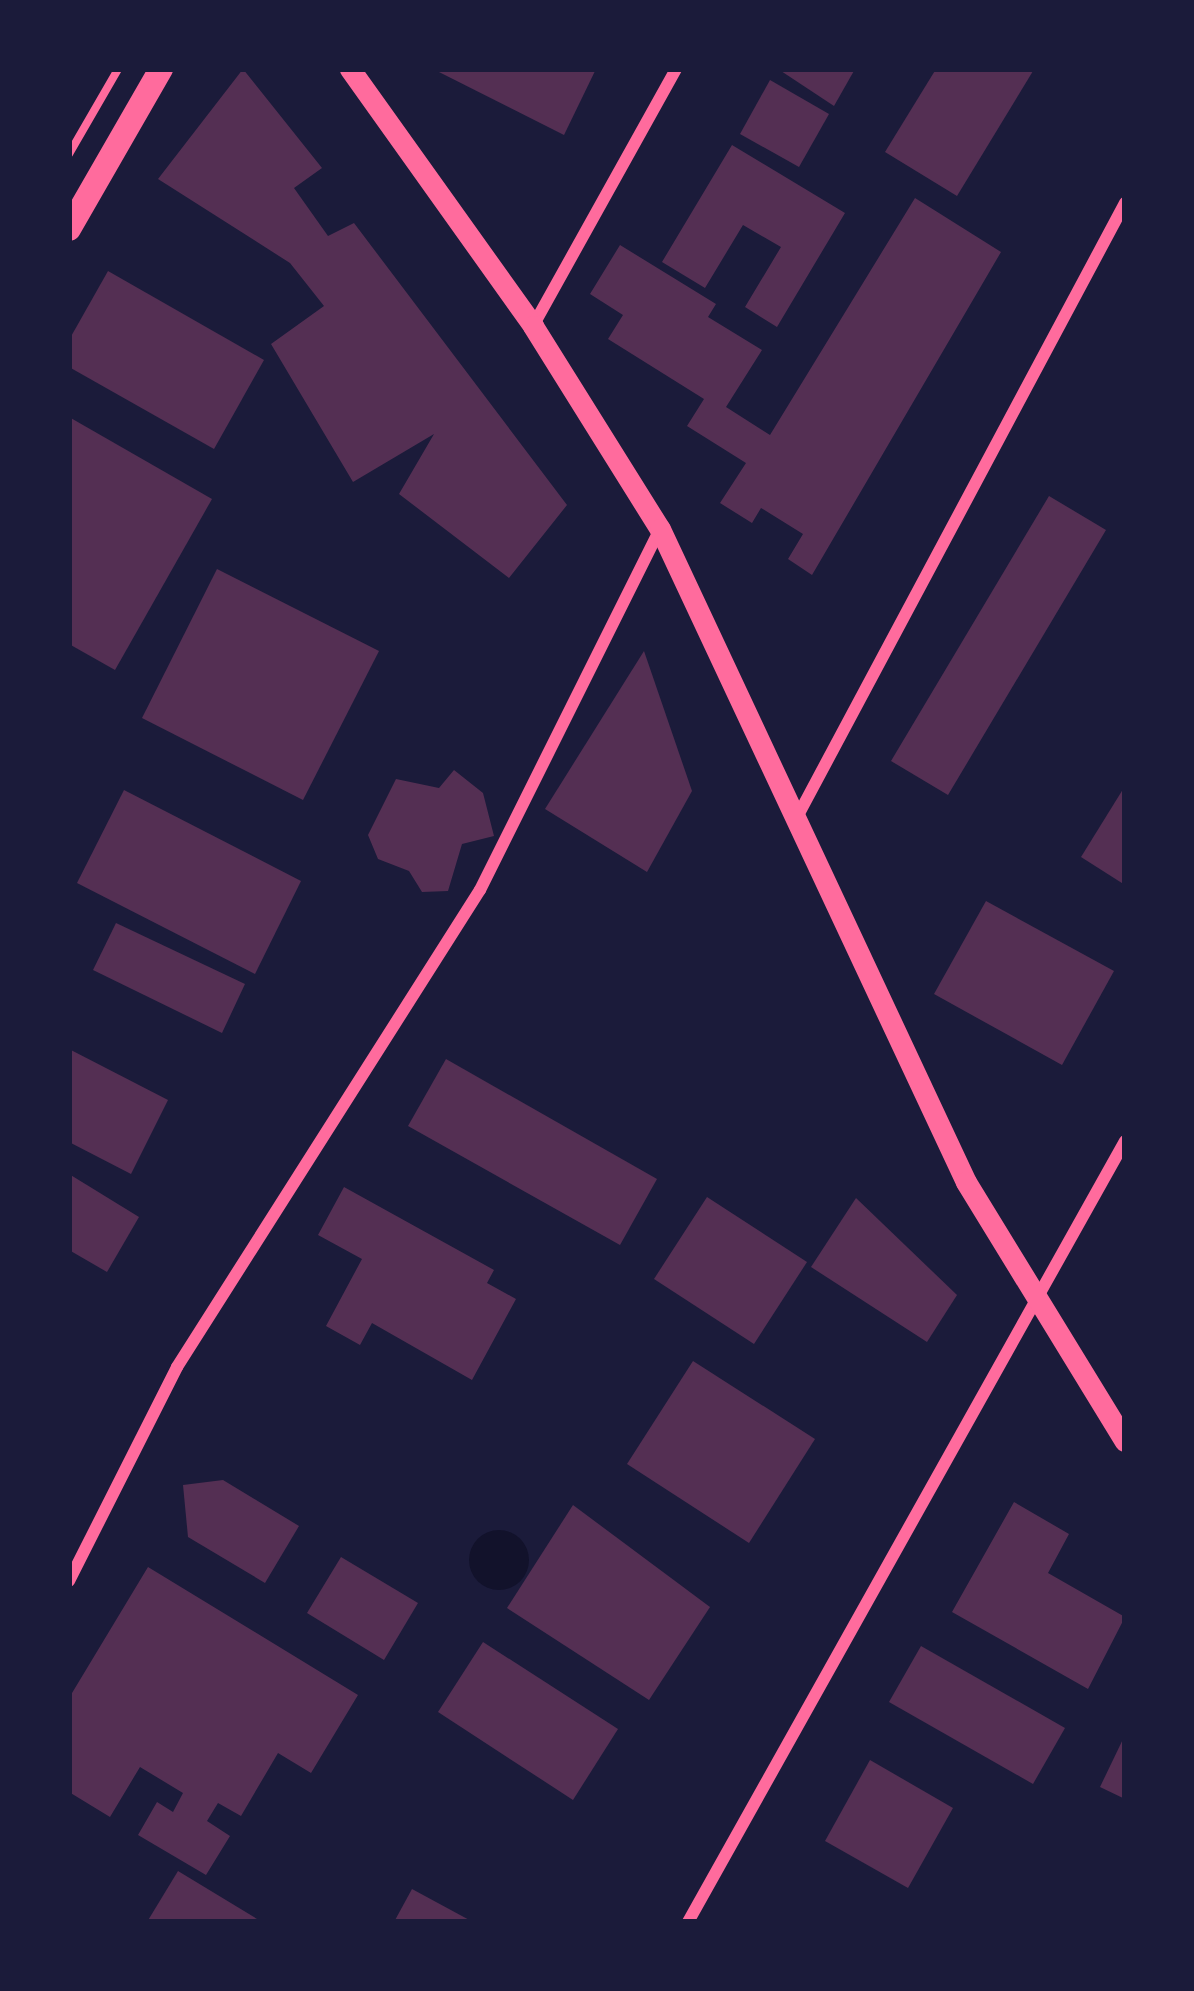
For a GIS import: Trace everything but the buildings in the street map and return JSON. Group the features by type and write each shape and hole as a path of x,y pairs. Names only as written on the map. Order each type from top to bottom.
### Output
{"main road":[{"path":"69,229 161,69"}],"street":[{"path":"350,69 533,326 660,530 791,829 1032,1305 1125,1441"},
{"path":"533,326 676,69"},
{"path":"791,829 1125,203"},
{"path":"69,1580 177,1367 480,890 660,530"},
{"path":"688,1922 1125,1141"}],"path":[{"path":"69,154 118,69"}],"shaded area":[{"path":"499,1530 520,1539 529,1560 520,1581 499,1590 478,1581 469,1560 478,1539"}]}
